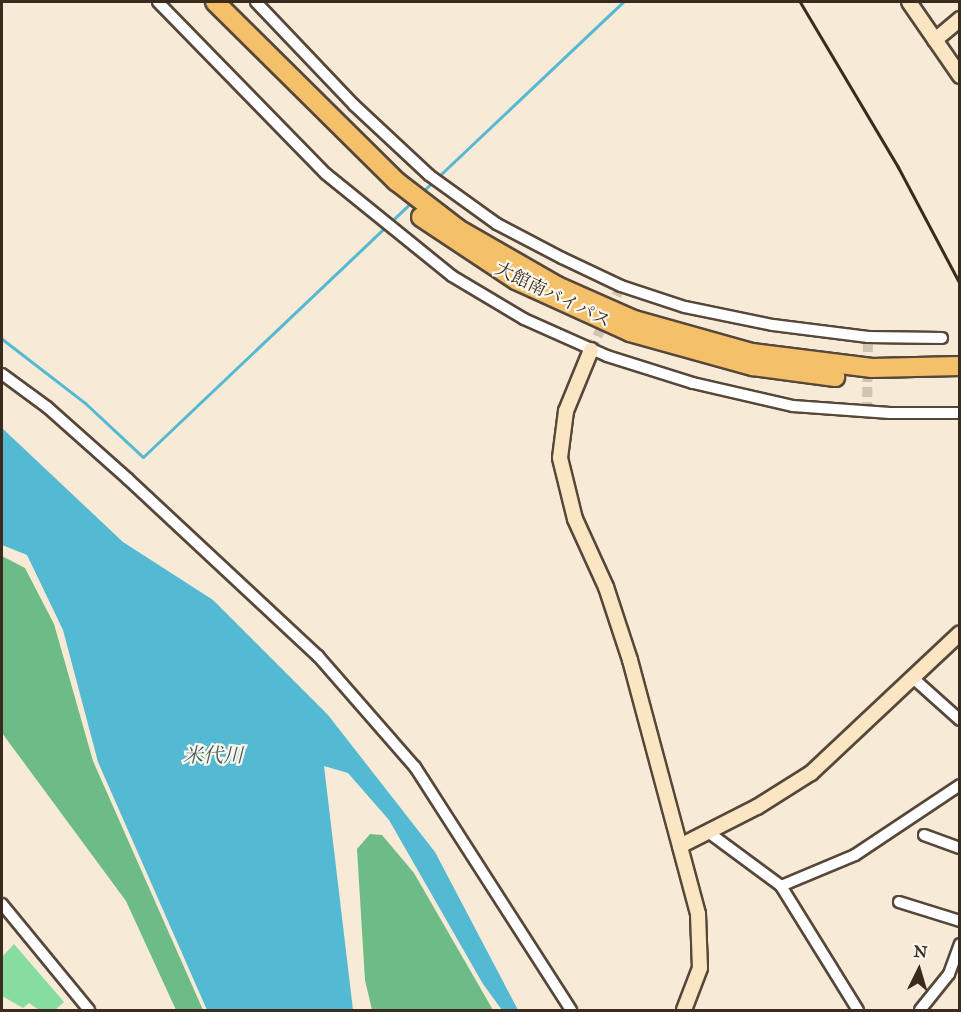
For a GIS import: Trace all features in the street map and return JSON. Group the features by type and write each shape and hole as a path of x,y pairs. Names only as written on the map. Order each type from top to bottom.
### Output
{"highway":[{"name":"大館南バイパス","path":"215,2 392,185 426,214 525,285 591,316 669,345 753,366 834,377 960,378"},
{"name":"大館南バイパス","path":"426,214 557,286 671,332 752,353 833,365 960,366"}],"street":[{"path":"158,2 326,174 392,230 490,300 591,350 693,383 793,406 890,413 960,413"},
{"path":"256,2 354,105 435,179 497,224 562,258 621,286 685,307 773,325 868,337 942,338"},
{"path":"909,2 960,76"},
{"path":"935,40 960,19"},
{"path":"591,350 566,411 560,458 564,484 630,660 680,846 702,940 700,968 684,1011"},
{"path":"2,374 47,407 112,464 318,656 415,767 571,1011"},
{"path":"680,846 811,773 960,633"},
{"path":"913,678 960,720"},
{"path":"781,886 855,855 960,785"},
{"path":"708,832 781,886 858,1011"},
{"path":"924,835 960,848"},
{"path":"899,902 960,921"},
{"path":"2,904 89,1011"},
{"path":"920,1011 949,974 960,944"}],"green space":[{"path":"2,556 25,568 54,624 93,761 203,1010 176,1010 126,901 2,733"},
{"path":"370,834 382,835 414,873 493,1010 372,1010 365,980 357,849"},
{"path":"14,944 64,1002 55,1010 39,1010 29,1003 23,1008 2,996 2,957"}],"water":[{"name":"米代川","path":"2,428 123,542 213,600 328,715 435,852 518,1010 502,1010 483,984 389,820 348,773 324,766 353,1010 207,1010 98,762 63,630 27,555 2,545"}],"waterway":[{"path":"422,192 623,2"},
{"path":"2,339 85,403 143,457 413,201"}],"tunnel":[{"path":"591,350 621,286"},
{"path":"867,412 868,337"}],"railway":[{"path":"800,2 898,167 960,284"}]}
